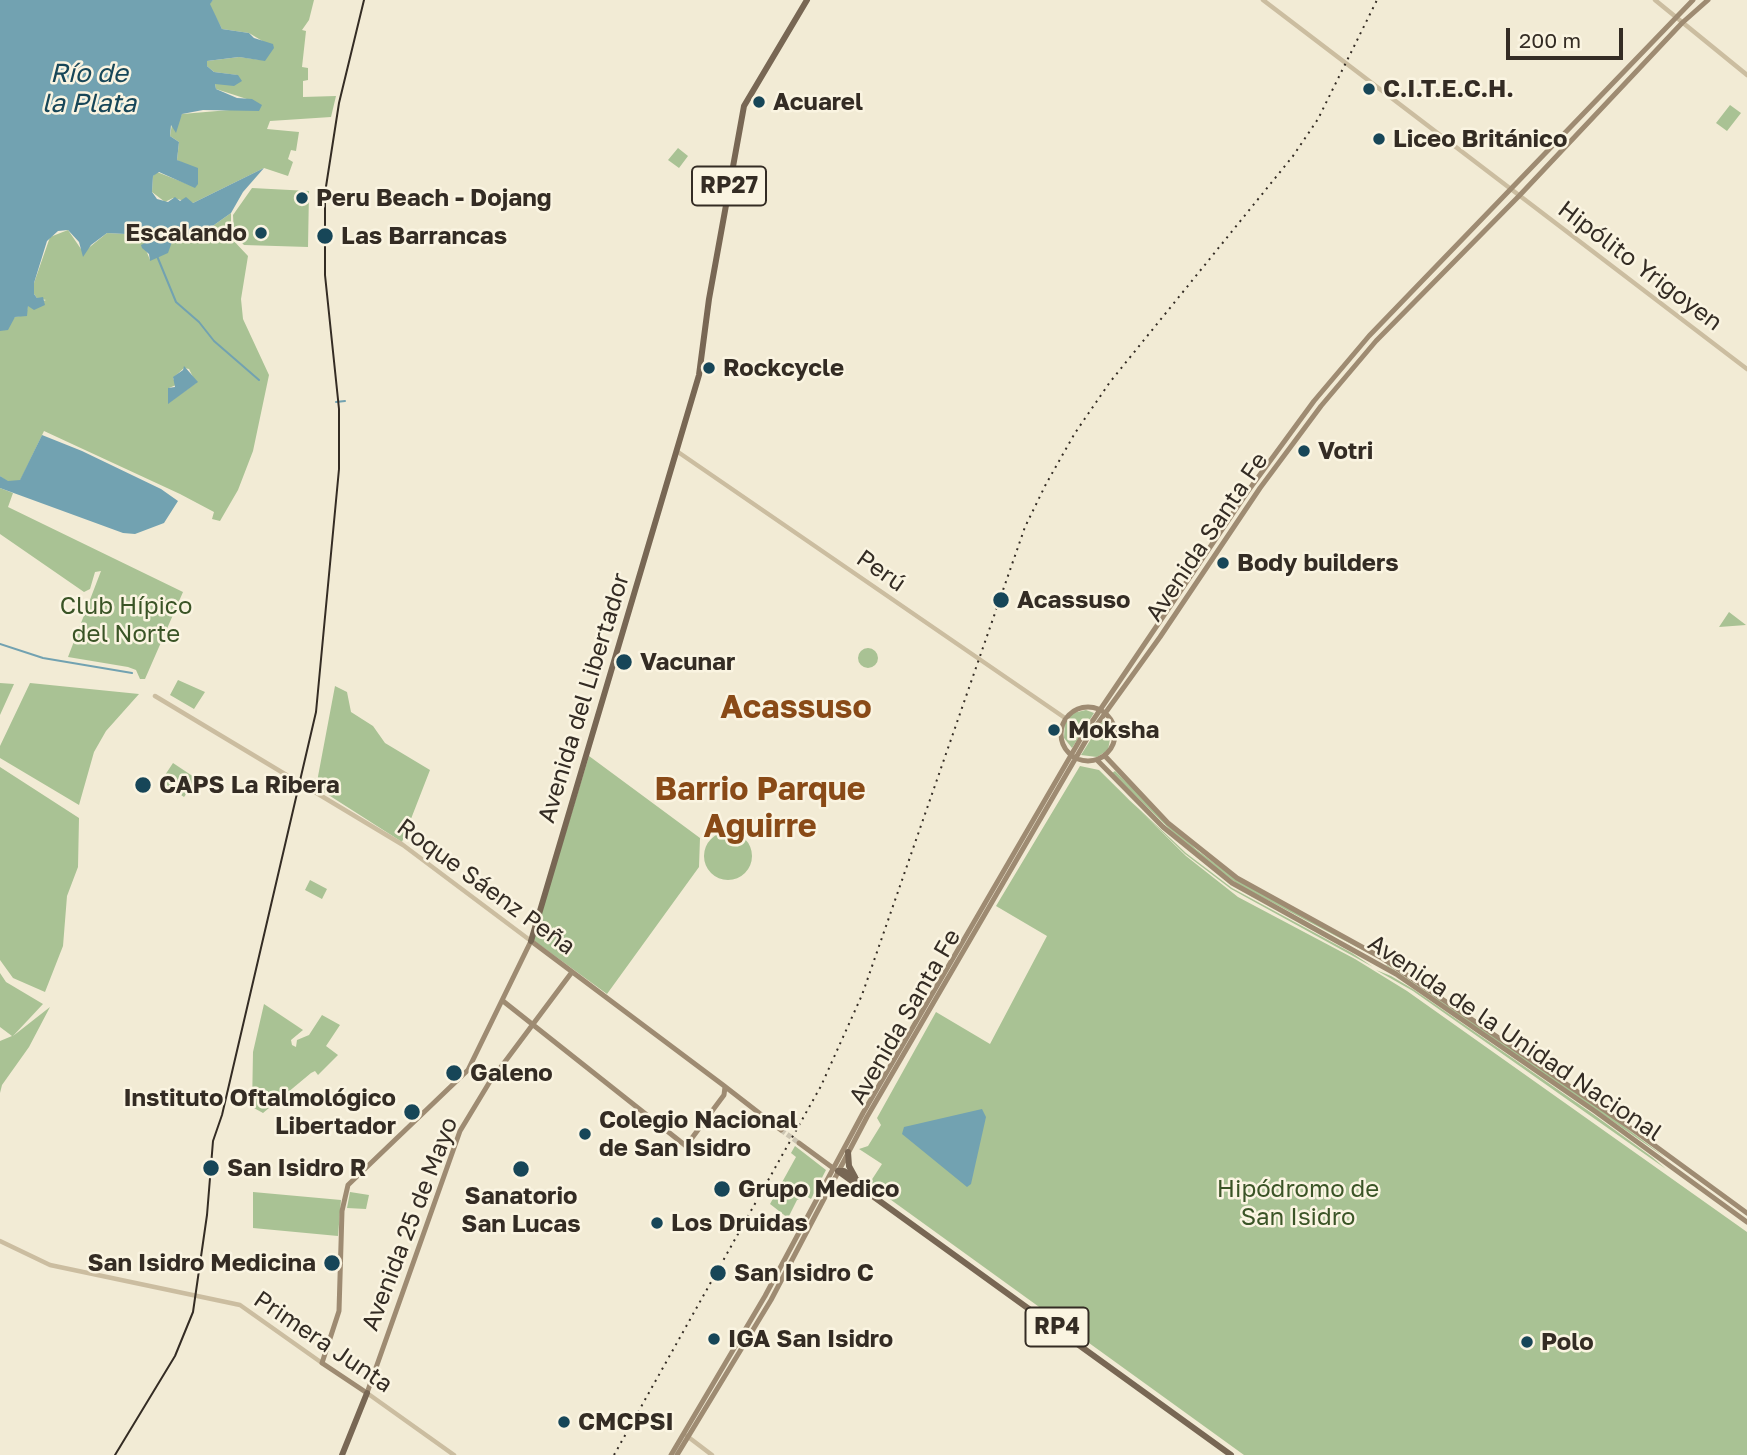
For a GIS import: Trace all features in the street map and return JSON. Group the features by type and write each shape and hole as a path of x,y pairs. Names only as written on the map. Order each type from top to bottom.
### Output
{"main road":[{"name":"Avenida del Libertador","path":"322,1363 339,1311 342,1210 348,1185 468,1070 531,941 699,375 708,306 744,106 807,0"},
{"name":"Avenida Santa Fe","path":"835,1169 1073,757 1311,404 1369,336 1512,191 1693,0"},
{"name":"Avenida Santa Fe","path":"1102,711 1160,638 1260,488 1321,406 1376,341 1519,197 1682,23 1708,0"},
{"path":"1082,707 1102,711 1112,722 1115,733 1113,745 1097,760 1073,757 1060,738 1065,718 1082,707"},
{"name":"Avenida de la Unidad Nacional","path":"1105,755 1168,823 1237,878 1398,969 1632,1129 1747,1213"},
{"name":"Avenida de la Unidad Nacional","path":"1097,760 1163,827 1232,883 1396,974 1596,1112 1747,1222"},
{"name":"Avenida Santa Fe","path":"835,1169 848,1152 1037,819"},
{"name":"Roque Sáenz Peña","path":"531,941 781,1130"},
{"name":"Avenida 25 de Mayo","path":"366,1393 460,1132 489,1083 572,972"},
{"path":"503,1001 686,1146 724,1095 723,1084"},
{"path":"724,1095 738,1097"},
{"name":"RP4","path":"799,1143 909,1220"},
{"path":"848,1152 850,1169 858,1181"},
{"path":"671,1455 771,1300 835,1169"},
{"name":"RP4","path":"835,1169 858,1181 1231,1455"},
{"name":"Primera Junta","path":"322,1363 366,1393"},
{"path":"342,1455 366,1393"},
{"path":"677,1455 686,1435"}],"street":[{"name":"Hipólito Yrigoyen","path":"1264,0 1747,369"},
{"path":"1655,0 1747,75"},
{"name":"Perú","path":"678,452 1065,718"},
{"name":"Roque Sáenz Peña","path":"155,696 403,845 531,941"},
{"name":"Primera Junta","path":"0,1241 50,1265 240,1305 322,1363"},
{"name":"Primera Junta","path":"366,1393 454,1455"},
{"path":"686,1435 712,1455"}],"green space":[{"path":"213,0 314,0 309,20 302,30 306,31 302,67 308,68 308,80 303,81 303,97 336,96 331,117 270,121 267,129 299,132 296,151 291,150 288,159 293,162 288,176 264,168 193,203 173,198 165,202 152,192 153,176 157,172 190,185 182,163 177,160 179,142 170,136 172,124 177,124 182,114 253,108 250,100 216,89 215,84 238,79 237,75 214,72 207,66 207,61 239,57 261,60 264,42 249,33 222,29 209,4"},
{"path":"1730,105 1741,113 1727,131 1716,123"},
{"path":"678,148 688,156 679,168 668,160"},
{"path":"252,188 309,191 308,247 244,245 234,234 233,215"},
{"path":"231,213 231,238 248,256 241,299 243,319 269,375 253,451 238,490 220,521 212,519 214,512 180,494 44,431 20,481 8,482 0,476 0,330 15,317 26,315 28,306 46,300 37,298 34,294 34,283 50,237 68,230 81,249 86,250 107,233 144,235 149,237 146,250 150,260 173,239 197,237","holes":["184,368 189,369 196,383 168,403 169,388 176,385 173,378"]},
{"name":"Club Hípico del Norte","path":"0,488 13,493 8,507 183,592 145,679 140,679 136,670 128,667 68,657 101,571 95,572 90,589 84,592 0,534"},
{"path":"1729,612 1746,625 1719,627"},
{"path":"868,648 875,651 878,658 875,665 868,668 861,665 858,658 861,651"},
{"path":"178,680 205,692 194,709 170,695"},
{"path":"0,683 14,684 0,715"},
{"path":"30,683 139,694 106,731 94,752 79,805 0,758 0,746"},
{"path":"335,686 347,692 351,712 373,726 385,743 430,770 402,842 316,787"},
{"path":"1086,710 1094,713 1072,748 1064,738 1065,722 1073,713"},
{"path":"1103,720 1111,734 1108,750 1097,757 1081,755"},
{"path":"589,756 700,838 699,867 607,994 533,940"},
{"path":"173,763 197,779 184,797 161,781"},
{"name":"Hipódromo de San Isidro","path":"1080,766 1099,770 1186,856 1238,897 1355,959 1407,991 1747,1232 1747,1455 1244,1455 869,1184 882,1164 859,1149 868,1146 881,1125 877,1118 936,1012 990,1044 1047,936 996,906"},
{"path":"0,767 79,818 78,867 67,896 63,946 45,992 13,978 0,960"},
{"path":"1115,771 1197,850 1232,876 1372,955 1239,885 1188,847 1112,773"},
{"path":"1124,795 1186,853 1232,888 1373,967 1231,889 1185,854"},
{"path":"728,832 745,839 752,856 745,873 728,880 711,873 704,856 711,839"},
{"path":"310,880 327,889 322,899 305,890"},
{"path":"1386,965 1600,1108 1666,1158"},
{"path":"1376,970 1413,989 1593,1114 1666,1169 1413,991"},
{"path":"0,973 6,982 43,1004 13,1036 50,1007 29,1047 2,1085 0,1093 0,1041 12,1036 0,1027"},
{"path":"264,1004 303,1030 291,1040 296,1047 297,1040 309,1035 322,1015 340,1025 326,1046 338,1055 318,1075 315,1071 311,1073 263,1113 252,1107 253,1052"},
{"path":"795,1146 826,1170 811,1199 806,1196 797,1200 788,1218 770,1204 796,1157 791,1153"},
{"path":"253,1192 341,1200 338,1236 253,1228"},
{"path":"350,1192 369,1195 366,1209 347,1208"}],"water":[{"name":"Río de la Plata","path":"0,0 213,0 210,4 222,29 249,33 254,38 273,44 274,48 265,61 239,57 207,61 207,66 214,72 238,75 242,81 234,86 215,84 216,89 237,98 252,99 262,105 259,111 203,110 182,114 176,133 171,125 170,136 179,142 177,160 198,168 198,184 195,188 159,172 153,176 152,192 157,199 168,202 175,197 180,201 186,197 193,203 264,168 243,192 231,213 197,237 173,239 168,253 150,261 149,254 141,245 149,241 144,235 107,233 91,245 83,257 79,242 68,230 58,231 47,241 34,283 34,294 37,298 43,297 45,305 34,310 28,306 27,316 15,317 8,330 0,331"},
{"path":"184,366 198,382 168,404 168,388 175,387 173,377 183,370"},
{"path":"42,435 161,489 178,501 164,523 135,534 123,533 0,488 0,476 8,481 20,480"},
{"path":"982,1109 986,1117 971,1184 967,1187 902,1134 904,1127"}],"waterway":[{"path":"157,256 176,302 199,322 214,341 259,380"},
{"path":"336,402 345,401"},
{"path":"0,644 43,658 132,673"}],"tunnel":[{"path":"781,1130 799,1143"}],"tram line":[{"path":"115,1455 175,1356 193,1312 207,1215 213,1141 222,1115 316,712 339,469 339,409 325,275 325,193 339,103 364,0"}],"railway":[{"path":"614,1455 821,1086 862,995 1025,527 1046,484 1075,433 1110,382 1293,156 1318,119 1377,0"}],"place":[{"name":"C.I.T.E.C.H.","path":"1369,89"},
{"name":"Acuarel","path":"759,102"},
{"name":"Liceo Británico","path":"1379,139"},
{"name":"Peru Beach - Dojang","path":"302,198"},
{"name":"Escalando","path":"261,233"},
{"name":"Las Barrancas","path":"325,236"},
{"name":"Rockcycle","path":"709,368"},
{"name":"Votri","path":"1304,451"},
{"name":"Body builders","path":"1223,563"},
{"name":"Acassuso","path":"1001,600"},
{"name":"Vacunar","path":"624,662"},
{"name":"Moksha","path":"1054,730"},
{"name":"CAPS La Ribera","path":"143,785"},
{"name":"Galeno","path":"454,1073"},
{"name":"Instituto Oftalmológico Libertador","path":"412,1112"},
{"name":"Colegio Nacional de San Isidro","path":"585,1134"},
{"name":"San Isidro R","path":"211,1168"},
{"name":"Sanatorio San Lucas","path":"521,1169"},
{"name":"Grupo Medico","path":"722,1189"},
{"name":"Los Druidas","path":"657,1223"},
{"name":"San Isidro Medicina","path":"332,1263"},
{"name":"San Isidro C","path":"718,1273"},
{"name":"IGA San Isidro","path":"714,1339"},
{"name":"Polo","path":"1527,1342"},
{"name":"CMCPSI","path":"564,1422"}],"district":[{"name":"Acassuso","path":"796,708"},
{"name":"Barrio Parque Aguirre","path":"760,808"}]}
